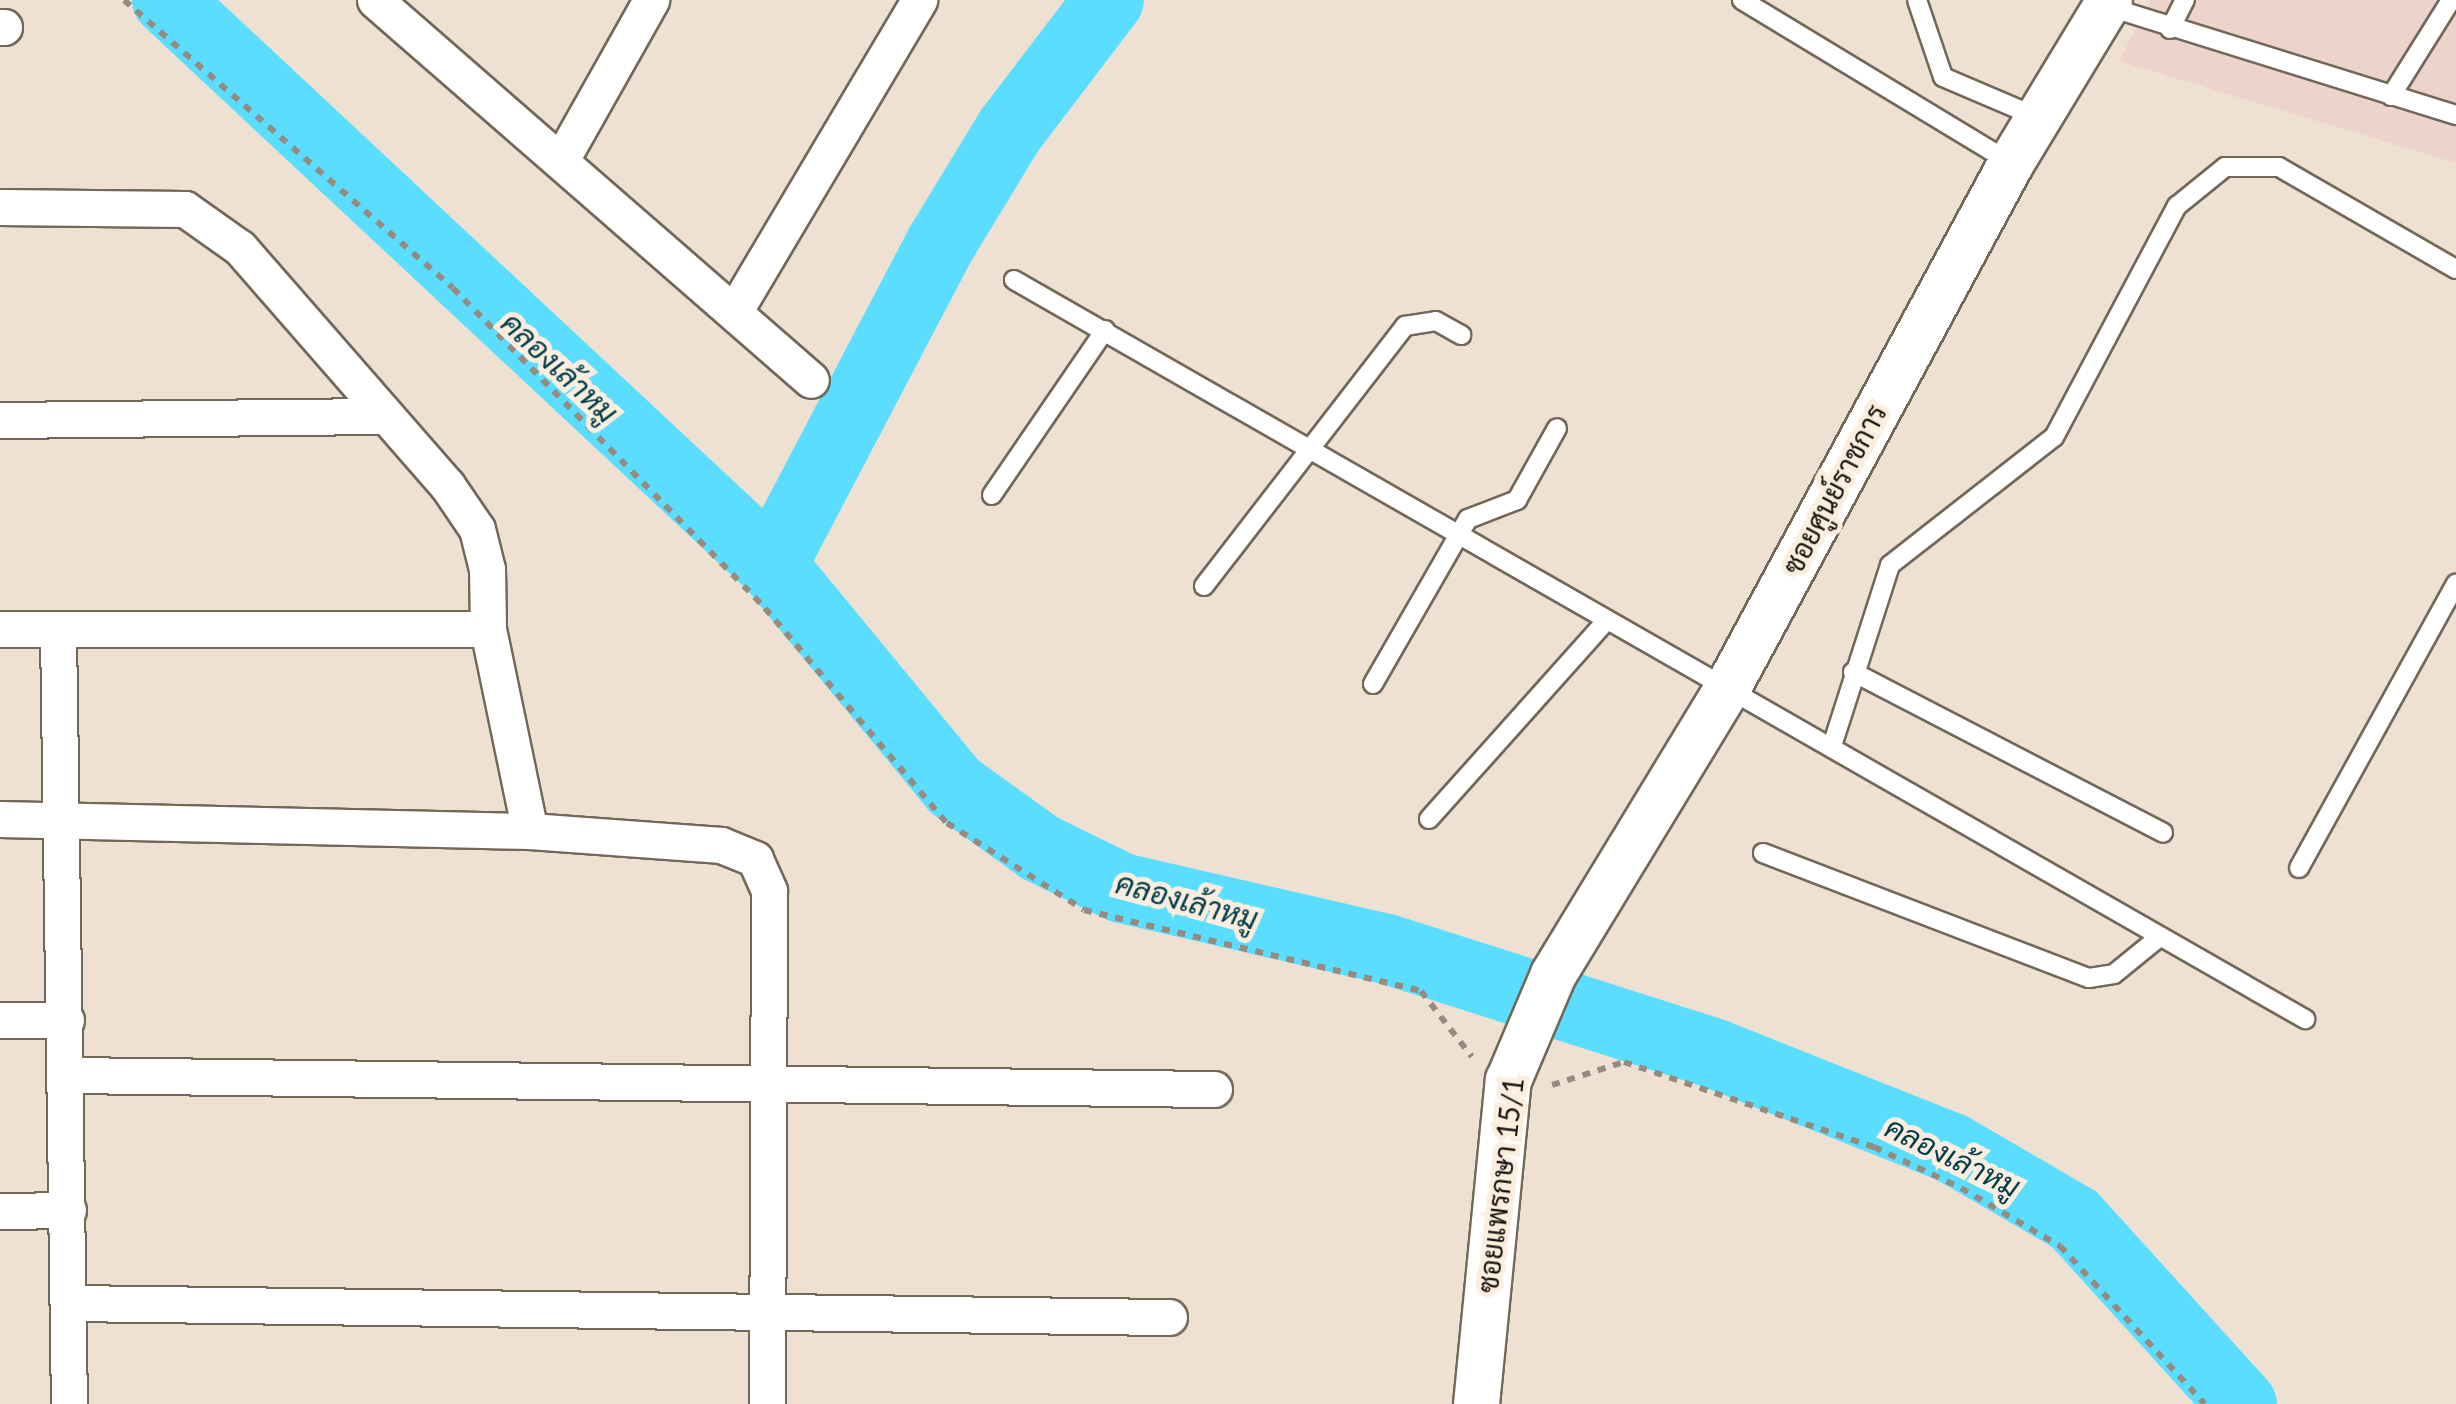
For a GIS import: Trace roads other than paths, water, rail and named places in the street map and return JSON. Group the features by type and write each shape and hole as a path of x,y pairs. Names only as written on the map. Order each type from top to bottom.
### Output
{"street":[{"path":"376,0 810,380"},
{"path":"561,160 652,0"},
{"path":"734,312 919,0"},
{"name":"ซอยศูนย์ราชการ","path":"1553,974 1726,690 2011,162 2107,3"},
{"path":"0,207 185,208 240,248 477,529 488,630 530,831"},
{"path":"0,420 381,416"},
{"path":"0,629 488,630"},
{"path":"58,630 65,820 70,1404"},
{"path":"0,819 530,831 721,845 755,859 770,891 768,1404"},
{"name":"ซอยแพรกษา 15/1","path":"1476,1404 1507,1090 1553,974"},
{"path":"0,1020 66,1020"},
{"path":"67,1075 1214,1089"},
{"path":"0,1211 68,1210"},
{"path":"68,1303 1169,1318"}],"lane":[{"path":"1742,0 2011,162"},
{"path":"1916,0 1943,77 2039,118"},
{"path":"2170,29 2185,0"},
{"path":"2392,96 2451,0"},
{"path":"2107,3 2170,29 2456,116"},
{"path":"1832,746 1852,672 1890,566 2054,437 2177,206 2225,168 2279,166 2456,269"},
{"path":"1014,280 1310,445 2157,939 2305,1019"},
{"path":"1204,586 1405,326 1436,321 1461,336"},
{"path":"992,496 1105,330"},
{"path":"1373,684 1458,532 1468,519 1517,500 1557,428"},
{"path":"2298,868 2456,584"},
{"path":"1429,819 1606,620"},
{"path":"1852,672 2164,832"},
{"path":"1763,853 2089,978 2114,974 2157,939"}],"waterway":[{"name":"คลองเล้าหมู","path":"167,0 772,565 954,786 1040,848 1122,888 1387,949 1713,1053 1952,1148 2074,1219 2242,1404"},
{"path":"772,565 940,245 1010,130 1109,0"}]}
